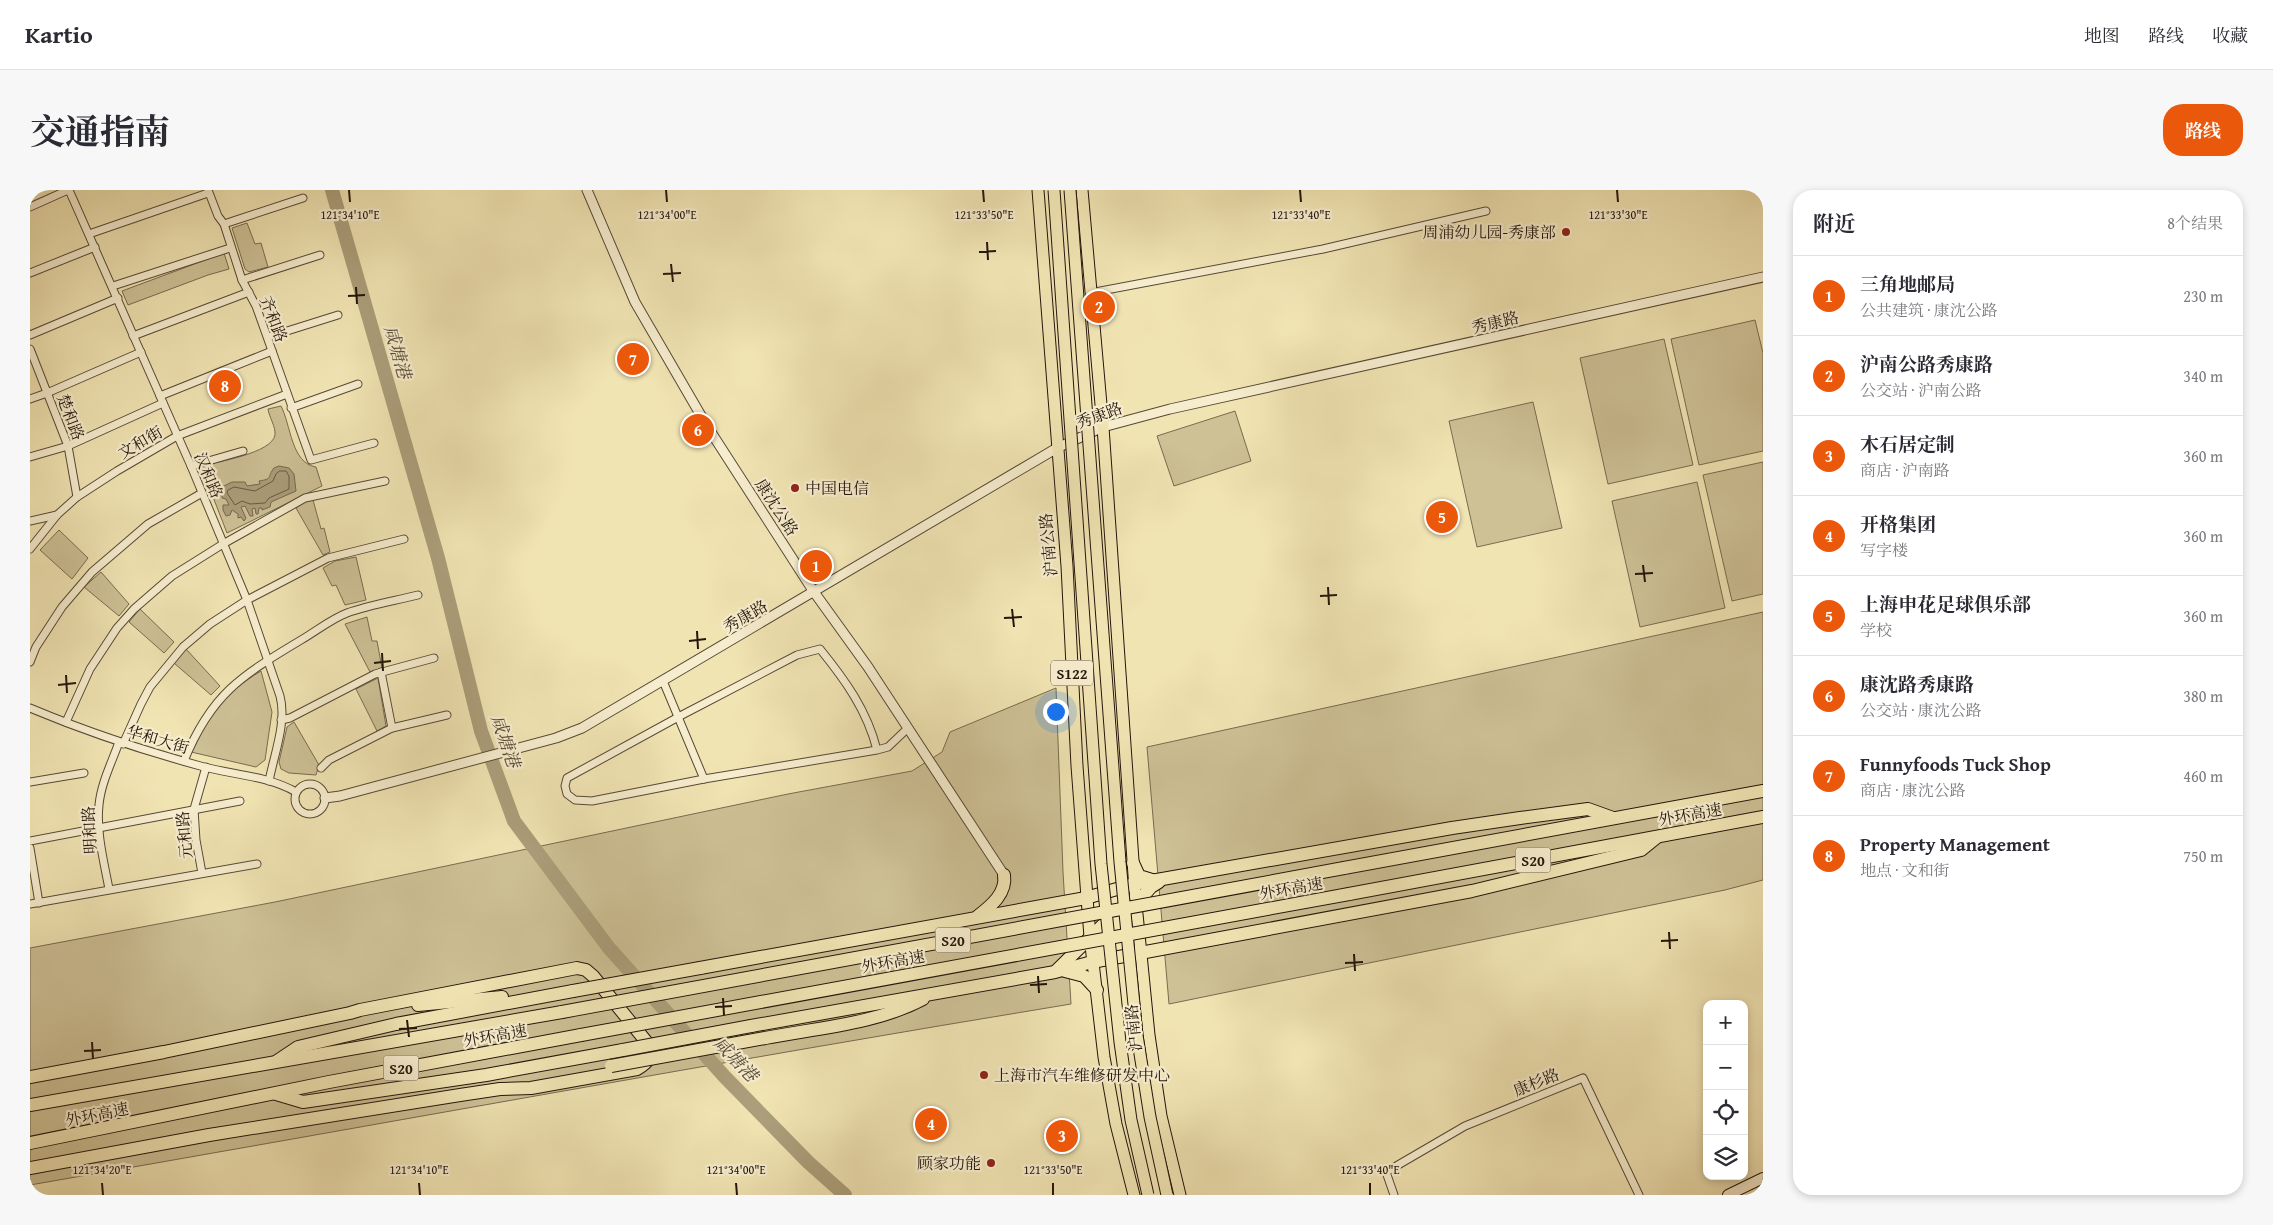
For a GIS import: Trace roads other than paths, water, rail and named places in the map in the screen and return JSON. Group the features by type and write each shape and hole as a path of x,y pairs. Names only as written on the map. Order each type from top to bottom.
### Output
{"highway":[{"name":"外环高速","path":"30,1105 562,1012 1763,791"},
{"path":"273,1064 298,1047 396,1024 1086,898 1134,884 1512,819 1588,809 1614,818"},
{"name":"外环高速","path":"30,1143 581,1035 1763,817"},
{"path":"273,1094 303,1102 460,1079 1055,972 1092,962 1525,880 1642,850 1657,837"},
{"path":"1133,863 1139,876 1144,879 1162,880"},
{"path":"976,918 999,896 1003,888 1004,875"},
{"path":"1092,962 1101,946 1136,904 1151,887 1162,880"},
{"path":"1055,972 1114,913 1134,884"},
{"path":"30,1168 209,1135 500,1089 531,1088 637,1069 646,1064 651,1054 649,1045 593,976 586,970 577,968 360,1010 350,1014"},
{"path":"1055,972 1070,971 1084,976 1097,990"},
{"path":"500,1089 524,1082 884,1014 908,1007 934,994"},
{"path":"30,1077 350,1014 501,997 527,1000"},
{"path":"460,1079 524,1082"}],"main road":[{"name":"沪南公路","path":"1038,190 1056,448 1067,566 1086,898"},
{"path":"1054,190 1101,864 1121,1052 1131,1120 1148,1195"},
{"path":"1070,190 1121,872 1136,1035 1150,1117 1167,1195"},
{"path":"1082,190 1103,427 1134,884"},
{"name":"沪南路","path":"1134,884 1149,1035 1161,1116 1180,1195"},
{"name":"沪南路","path":"1086,898 1092,962 1107,1076 1116,1124 1134,1195"},
{"path":"1728,1195 1763,1178"}],"street":[{"path":"30,207 69,190"},
{"name":"汉和路","path":"69,190 113,286 247,600 282,705 281,720 269,781"},
{"name":"康沈公路","path":"587,190 635,302 706,426 814,592 868,667 1004,875"},
{"path":"89,234 208,191"},
{"name":"齐和路","path":"208,191 218,216 224,224 230,248 242,280 268,338 291,408 311,460 374,443"},
{"path":"224,224 303,198"},
{"path":"1090,294 1323,249 1486,211"},
{"path":"30,273 95,247"},
{"path":"113,286 230,248"},
{"path":"242,280 320,255"},
{"name":"秀康路","path":"325,798 556,738 582,728 1056,448 1103,427 1170,409 1763,278"},
{"path":"134,336 248,292"},
{"path":"30,335 118,298"},
{"path":"268,338 338,315"},
{"name":"楚和路","path":"30,349 68,446 77,496"},
{"path":"30,457 68,446 162,399 272,351"},
{"path":"30,399 141,352"},
{"path":"291,408 358,384"},
{"name":"文和街","path":"30,549 57,515 77,496 177,436 287,394"},
{"path":"191,466 243,451"},
{"path":"66,722 90,669 116,628 134,609 172,576 223,544 305,498 385,481"},
{"path":"30,662 36,647 62,607 92,572 148,524 202,493"},
{"path":"30,521 57,515"},
{"name":"明和路","path":"109,889 100,827 99,805 105,779 140,704 162,671 183,647 210,624 247,600 328,558 404,539"},
{"path":"184,761 193,738 212,708 236,682 267,660 345,614 418,595"},
{"path":"877,750 871,727 848,684 820,649 797,655 679,717 568,778 565,786 567,794 575,800 592,801 704,778 877,750 888,747 908,728"},
{"path":"281,720 290,718 382,672 434,658"},
{"path":"382,672 392,728"},
{"path":"663,681 704,778"},
{"name":"华和大街","path":"30,708 121,743 206,767 282,784 296,792"},
{"path":"321,768 329,760 392,728 446,715"},
{"name":"元和路","path":"202,873 196,840 194,809 206,767"},
{"path":"30,782 84,774"},
{"path":"313,784 323,792 325,798 319,812 306,814 296,805 296,792 302,786 313,784"},
{"path":"30,841 240,801"},
{"path":"30,848 39,902"},
{"path":"30,904 258,864"},
{"name":"康杉路","path":"1394,1195 1386,1172 1465,1126 1583,1078 1639,1195"}],"water":[{"path":"279,466 289,468 294,474 296,491 271,502 270,507 262,510 262,508 259,508 258,514 256,514 255,508 252,509 253,516 250,516 245,506 241,507 246,518 244,521 241,517 238,518 238,514 232,510 230,515 226,516 223,505 229,505 226,499 222,498 222,487 232,482 245,482 247,486 260,484 259,481 268,478 274,468"}],"waterway":[{"name":"咸塘港","path":"332,190 438,558 481,731 514,821 609,948 724,1076 808,1162 845,1195"}],"place":[{"name":"周浦幼儿园-秀康部","path":"1566,232"},
{"name":"沪南公路秀康路","path":"1099,307"},
{"name":"Funnyfoods Tuck Shop","path":"633,359"},
{"name":"Property Management","path":"225,386"},
{"name":"康沈路秀康路","path":"698,430"},
{"name":"中国电信","path":"795,488"},
{"name":"上海申花足球俱乐部","path":"1442,517"},
{"name":"三角地邮局","path":"816,566"},
{"name":"上海市汽车维修研发中心","path":"984,1075"},
{"name":"开格集团","path":"931,1124"},
{"name":"木石居定制","path":"1062,1136"},
{"name":"顾家功能","path":"991,1163"}]}
